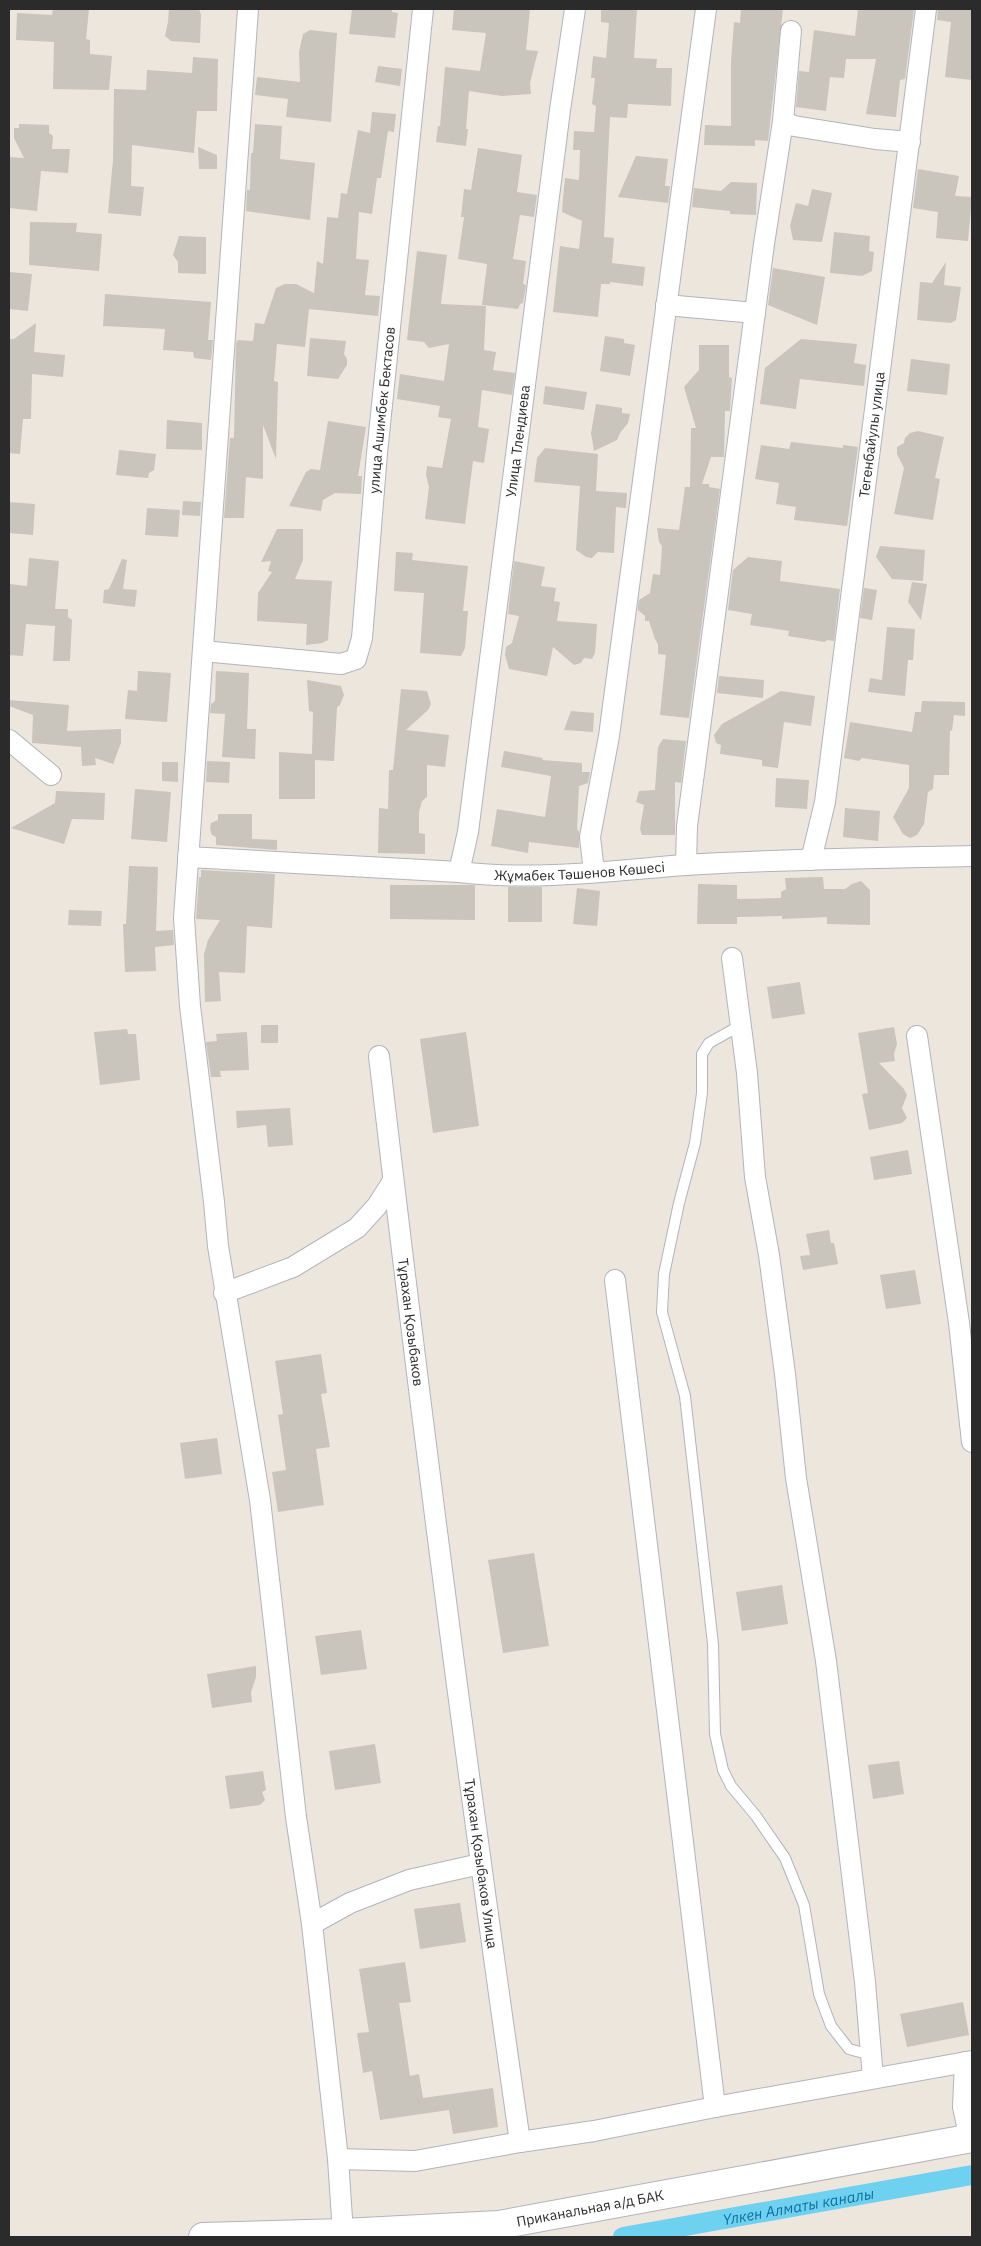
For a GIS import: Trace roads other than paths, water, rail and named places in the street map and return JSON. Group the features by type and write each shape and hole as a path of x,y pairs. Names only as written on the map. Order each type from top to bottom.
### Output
{"main road":[{"name":"Приканальная а/д БАК","path":"203,2237 343,2234 499,2225 971,2139"}],"street":[{"path":"248,9 184,918 190,1006 224,1293 260,1500 296,1817 312,1924 338,2159 343,2234"},
{"name":"улица Ашимбек Бектасов","path":"203,651 341,664 356,659 362,638 377,453 423,9"},
{"name":"Улица Тлендиева","path":"459,872 468,832 560,110 575,9"},
{"path":"594,872 590,837 610,736 706,9"},
{"name":"Тегенбайулы улица","path":"811,860 825,802 926,9"},
{"path":"686,865 687,826 755,313 783,121 792,31"},
{"path":"783,121 803,128 875,139 910,142"},
{"path":"666,305 755,313"},
{"path":"9,740 51,775"},
{"name":"Жұмабек Тәшенов Көшесі","path":"188,857 459,872 497,877 686,865 972,856"},
{"path":"732,958 741,1025 755,1177 770,1255 796,1478 826,1660 865,1982 873,2078"},
{"path":"917,1036 959,1323 972,1442"},
{"name":"Тұрахан Қозыбаков","path":"379,1056 443,1586"},
{"path":"224,1293 293,1268 357,1228 378,1206 393,1181"},
{"path":"615,1280 715,2107"},
{"name":"Тұрахан Қозыбаков Улица","path":"443,1586 520,2142"},
{"path":"312,1924 350,1903 409,1880 480,1864"},
{"path":"338,2159 415,2161 594,2131 969,2061 963,2107 971,2139"}],"lane":[{"path":"741,1025 709,1044 702,1054 702,1093 695,1143 679,1203 664,1274 662,1312 685,1396 713,1644 715,1734 722,1770 730,1786 756,1816 785,1858 804,1905 819,1994 831,2026 849,2049 871,2055"}],"waterway":[{"name":"Үлкен Алматы каналы","path":"623,2237 972,2175"}]}
